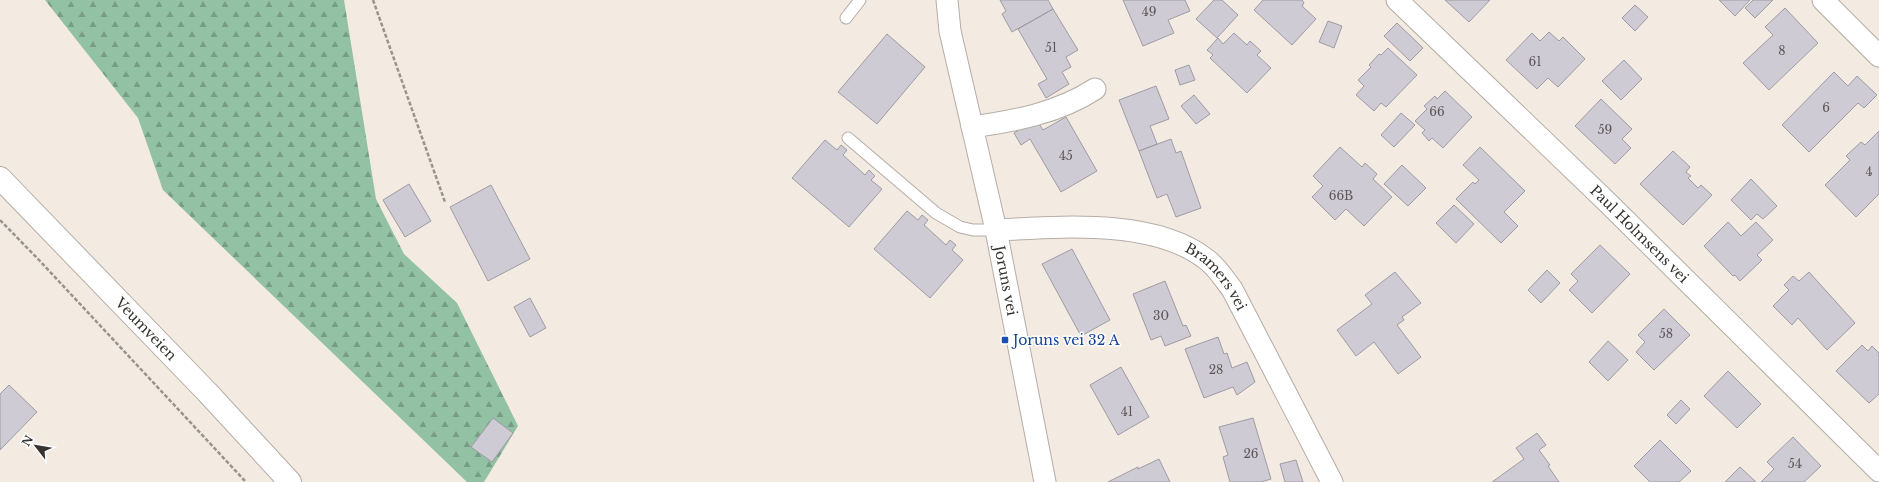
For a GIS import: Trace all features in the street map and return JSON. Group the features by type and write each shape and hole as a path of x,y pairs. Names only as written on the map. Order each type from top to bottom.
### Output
{"main road":[{"name":"Veumveien","path":"0,178 207,392 290,482"}],"street":[{"name":"Joruns vei","path":"947,0 950,31 996,230 1045,482"},
{"name":"Paul Holmsens vei","path":"1397,0 1605,200 1879,471"},
{"path":"1823,0 1879,56"},
{"path":"972,127 1012,122 1056,109 1082,98 1095,89"},
{"name":"Bramers vei","path":"996,230 1074,226 1118,229 1175,242 1207,259 1232,289 1332,482"}],"lane":[{"path":"846,18 860,0"},
{"path":"848,138 936,213 960,227 973,230 996,230"}],"path":[{"path":"373,0 445,202"},
{"path":"0,220 246,482"}],"green space":[{"path":"45,0 344,0 376,199 404,254 457,303 518,426 484,482 467,482 163,190 138,118"}],"building":[{"path":"1000,0 1048,0 1053,9 1012,32 1002,14 1006,11"},
{"path":"1123,0 1185,0 1190,11 1168,20 1174,33 1143,46"},
{"path":"1214,0 1222,0 1238,15 1217,38 1196,19"},
{"path":"1263,0 1302,0 1304,3 1302,6 1316,19 1292,45 1254,10"},
{"path":"1445,0 1490,0 1469,22"},
{"path":"1719,0 1750,0 1735,16"},
{"path":"1753,0 1773,0 1755,18 1745,8"},
{"path":"1635,5 1648,17 1635,31 1622,18"},
{"path":"1785,8 1818,43 1769,90 1743,63 1773,35 1765,27"},
{"path":"1053,9 1078,50 1066,57 1071,67 1062,72 1069,84 1046,98 1038,84 1047,79 1018,29"},
{"path":"1328,21 1342,26 1334,48 1319,42"},
{"path":"1397,23 1423,48 1410,61 1384,36"},
{"path":"1549,32 1559,41 1563,37 1585,59 1558,87 1548,78 1537,89 1506,60 1532,33 1540,41"},
{"path":"1234,33 1247,45 1250,41 1261,51 1257,55 1271,68 1247,93 1210,58 1213,55 1207,50 1218,38 1223,44"},
{"path":"887,34 925,67 877,124 838,92"},
{"path":"1388,48 1417,75 1386,107 1381,103 1374,111 1356,95 1364,86 1358,80 1371,67 1369,65 1379,54 1381,55"},
{"path":"1624,60 1642,79 1621,100 1602,81"},
{"path":"1189,65 1195,80 1180,85 1175,70"},
{"path":"1834,72 1848,86 1857,76 1877,95 1864,108 1858,103 1809,152 1782,125"},
{"path":"1156,86 1169,119 1150,126 1157,144 1139,151 1119,100"},
{"path":"1445,91 1472,117 1443,148 1432,138 1429,141 1422,133 1425,130 1415,121 1427,109 1424,106 1435,96 1437,99"},
{"path":"1194,95 1210,114 1196,124 1181,106"},
{"path":"1601,99 1632,129 1622,139 1631,148 1615,164 1575,126"},
{"path":"1401,113 1415,125 1394,147 1381,135"},
{"path":"1066,117 1097,171 1061,192 1030,139 1021,145 1014,133 1036,119 1043,130"},
{"path":"1879,131 1879,194 1856,217 1825,185 1850,160 1846,156 1861,142 1865,145"},
{"path":"1171,139 1176,153 1181,151 1201,208 1176,217 1167,194 1157,198 1139,151"},
{"path":"825,140 837,150 841,145 847,150 843,155 865,175 869,170 875,176 871,180 882,189 849,227 792,178"},
{"path":"1340,147 1362,167 1365,163 1377,174 1373,179 1392,197 1364,226 1346,209 1335,220 1312,197 1323,186 1313,176"},
{"path":"1480,147 1525,191 1504,212 1518,226 1501,243 1456,199 1473,182 1475,184 1479,180 1463,165"},
{"path":"1673,151 1690,167 1686,172 1691,176 1688,178 1698,188 1701,185 1712,195 1683,225 1640,184"},
{"path":"1402,165 1426,188 1408,206 1384,184"},
{"path":"1751,179 1777,206 1763,219 1757,214 1751,220 1731,200"},
{"path":"409,184 431,221 405,237 383,200"},
{"path":"491,185 530,259 488,281 450,207"},
{"path":"1454,205 1474,224 1456,243 1436,223"},
{"path":"907,211 918,220 922,215 928,220 924,225 946,245 950,240 956,245 952,250 963,260 930,298 874,249"},
{"path":"1728,222 1741,236 1756,222 1773,240 1757,255 1762,260 1740,281 1735,275 1733,276 1704,246"},
{"path":"1600,245 1630,274 1592,313 1569,290 1578,281 1571,274"},
{"path":"1072,249 1110,320 1081,336 1042,264"},
{"path":"1547,270 1560,283 1541,303 1528,290"},
{"path":"1395,272 1421,303 1402,317 1404,320 1397,325 1421,357 1398,374 1374,342 1356,356 1337,330 1372,304 1365,295"},
{"path":"1809,272 1855,323 1827,350 1798,318 1792,325 1773,306 1789,290 1784,285 1793,276 1799,281"},
{"path":"1165,281 1183,326 1186,325 1191,336 1165,346 1161,336 1151,340 1133,294"},
{"path":"530,298 546,328 530,337 514,307"},
{"path":"1664,309 1690,335 1654,370 1636,352 1645,342 1638,335"},
{"path":"1218,337 1224,354 1227,353 1232,368 1247,362 1255,382 1237,395 1233,387 1204,398 1185,349"},
{"path":"1608,341 1628,360 1608,381 1589,362"},
{"path":"1862,345 1868,351 1872,346 1879,353 1879,394 1869,403 1836,371"},
{"path":"1121,367 1149,417 1118,435 1090,385"},
{"path":"1728,371 1761,404 1737,428 1704,396"},
{"path":"9,385 37,412 0,450 0,394"},
{"path":"1681,400 1690,409 1676,424 1667,415"},
{"path":"493,418 513,433 492,462 471,447"},
{"path":"1253,418 1271,479 1261,482 1230,482 1223,457 1228,455 1219,427"},
{"path":"1537,433 1546,445 1539,450 1550,465 1548,466 1559,482 1492,482 1524,459 1516,448"},
{"path":"1793,437 1821,466 1804,482 1761,482 1774,469 1767,462"},
{"path":"1660,440 1691,471 1679,482 1650,482 1634,466"},
{"path":"1159,459 1170,482 1108,482 1138,467 1138,469"},
{"path":"1296,460 1303,482 1285,482 1280,464"},
{"path":"1740,467 1756,482 1725,482"}],"place":[{"name":"Joruns vei 32 A","path":"1005,340"}]}
